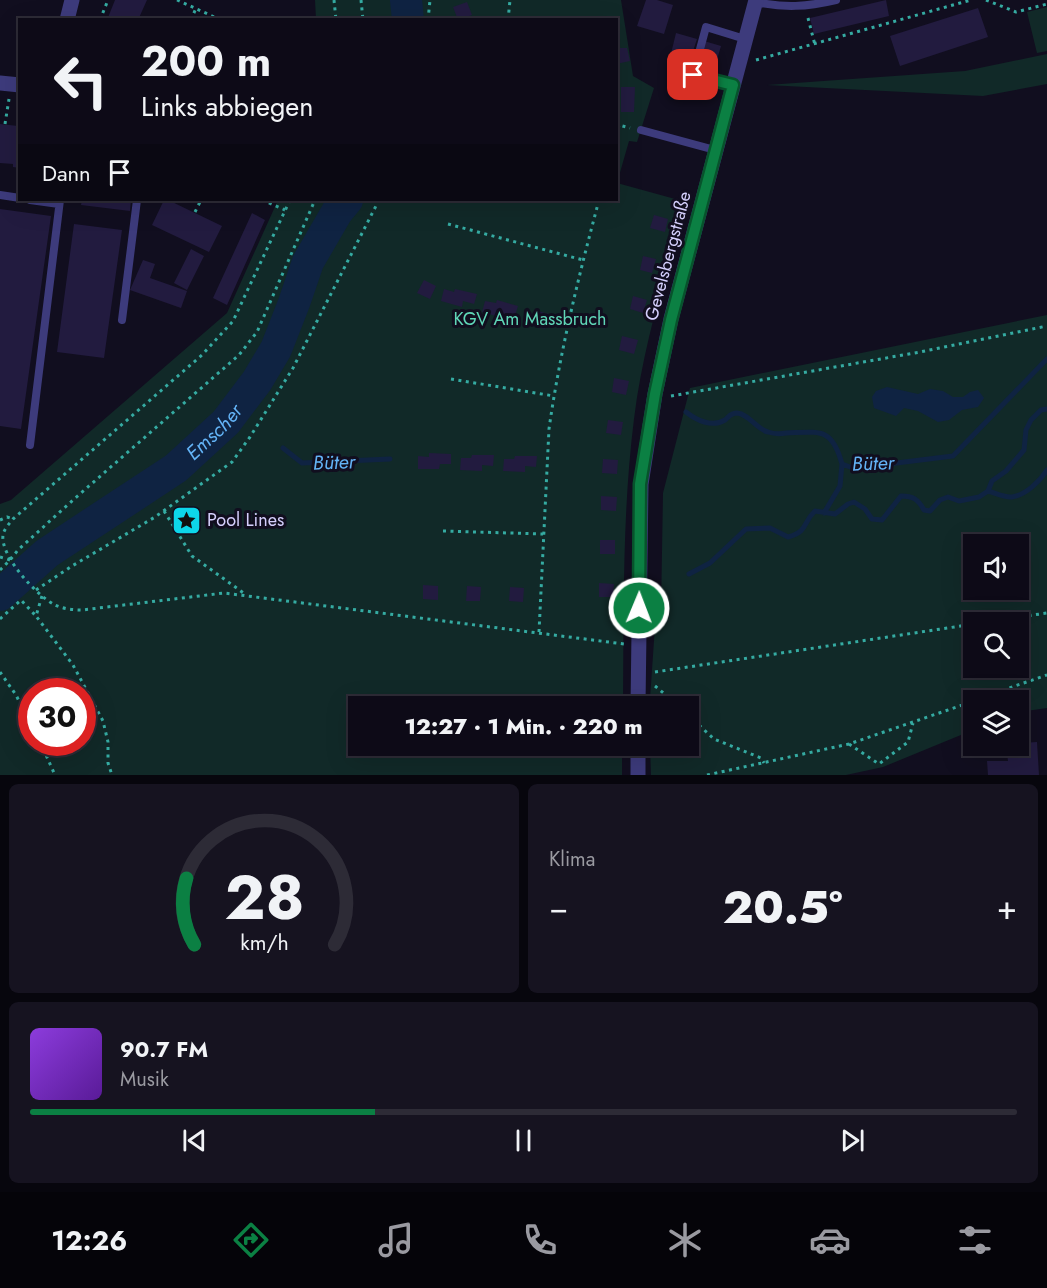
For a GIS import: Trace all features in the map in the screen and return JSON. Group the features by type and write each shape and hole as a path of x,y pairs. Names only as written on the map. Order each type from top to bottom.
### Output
{"street":[{"path":"68,18 72,0"},
{"name":"Gevelsbergstraße","path":"638,696 640,484 655,394 671,320 755,1"},
{"path":"638,756 638,775"}],"lane":[{"path":"755,1 773,6 805,6 836,0"},
{"path":"733,85 693,75 706,27 745,39"},
{"path":"641,130 715,150"},
{"path":"0,195 18,198"},
{"path":"122,320 137,201"},
{"path":"30,445 59,202"}],"path":[{"path":"101,18 108,0 113,3"},
{"path":"177,0 217,18"},
{"path":"334,0 336,18"},
{"path":"361,0 363,18"},
{"path":"428,18 429,0"},
{"path":"508,18 510,0"},
{"path":"739,62 762,60 953,2 971,0"},
{"path":"986,0 1016,12 1047,4"},
{"path":"805,6 815,45"},
{"path":"192,18 196,8"},
{"path":"5,124 10,84"},
{"path":"618,125 641,130"},
{"path":"195,212 200,201"},
{"path":"264,201 285,210"},
{"path":"0,535 13,519 202,356 233,321 290,201"},
{"path":"0,570 49,522 239,355 257,332 315,201"},
{"path":"36,590 164,511 223,470 241,451 293,368 378,201"},
{"path":"540,632 548,440 554,396 583,260 599,201"},
{"path":"448,224 583,260"},
{"path":"655,394 675,396 920,352 1047,326"},
{"path":"451,379 554,396"},
{"path":"164,511 192,556 247,595"},
{"path":"0,520 7,517 13,519"},
{"path":"4,531 4,548 10,560 42,596 55,605 68,609 82,610 224,593 638,646"},
{"path":"443,531 543,534"},
{"path":"0,558 10,560"},
{"path":"36,616 42,596"},
{"path":"0,619 21,600 74,664 104,721 108,742 108,763 112,775"},
{"path":"1029,616 1047,613"},
{"path":"638,675 963,626"},
{"path":"0,672 18,699"},
{"path":"638,675 667,696"},
{"path":"1005,690 1047,675"},
{"path":"706,775 849,744 963,705"},
{"path":"849,744 879,764 908,742 913,722"},
{"path":"699,725 714,739 760,758 764,763"},
{"path":"46,756 55,775"}],"green space":[{"path":"315,0 621,0 633,76 654,88 637,142 629,141 618,180 618,18 316,18"},
{"path":"1047,7 1047,51 1037,53 1027,12"},
{"path":"1047,54 1047,84 983,96 767,85 965,71"},
{"name":"KGV Am Massbruch","path":"618,183 686,202 649,337 634,419 627,491 623,696 348,696 348,756 622,756 622,775 0,775 0,504 11,500 227,313 278,201 618,201"},
{"path":"1047,315 1047,708 1029,711 1029,690 963,690 963,734 883,767 846,775 651,775 650,756 699,756 699,696 650,696 655,626 661,610 663,493 690,388"}],"water":[{"path":"887,387 918,394 930,389 943,391 953,397 963,397 978,390 984,398 978,407 962,410 949,420 938,422 918,411 904,408 896,416 874,408 872,397 876,391"}],"building":[{"path":"115,0 147,0 139,18 108,18"},
{"path":"646,0 657,0 673,5 664,34 637,26"},
{"path":"886,0 889,16 814,34 810,18"},
{"path":"467,2 472,15 457,18 453,7"},
{"path":"978,8 988,37 900,66 890,36"},
{"path":"676,33 697,39 685,75 667,70"},
{"path":"704,41 721,46 716,63 699,58"},
{"path":"618,48 627,48 630,61 618,64"},
{"path":"621,87 635,87 634,112 621,112"},
{"path":"0,124 18,126 18,168 13,167 13,164 0,163"},
{"path":"82,201 131,201 130,211 81,205"},
{"path":"164,201 170,201 222,226 209,252 152,225"},
{"path":"0,209 51,216 21,429 0,426"},
{"path":"252,213 265,220 227,305 213,298"},
{"path":"654,215 668,219 665,232 650,228"},
{"path":"74,224 122,230 104,358 57,352"},
{"path":"191,249 204,256 187,290 174,283"},
{"path":"643,256 656,259 652,273 640,270"},
{"path":"143,260 155,264 150,278 187,291 181,308 130,290"},
{"path":"424,280 436,286 430,299 417,293"},
{"path":"444,289 477,294 474,304 463,301 462,307 441,301"},
{"path":"633,296 647,300 643,313 630,309"},
{"path":"497,300 518,306 515,316 505,313 503,318 482,312 485,301 496,303"},
{"path":"538,311 559,317 557,327 546,324 545,329 524,323 527,312 537,315"},
{"path":"622,336 638,340 634,354 619,350"},
{"path":"614,378 629,381 626,395 612,392"},
{"path":"608,420 623,422 621,435 606,433"},
{"path":"429,453 451,454 451,464 440,464 439,469 418,469 418,456 429,457"},
{"path":"472,455 494,455 493,466 482,465 482,471 460,470 461,458 471,458"},
{"path":"515,456 537,456 536,467 525,466 525,472 503,471 504,459 514,459"},
{"path":"603,459 618,460 617,474 602,473"},
{"path":"601,496 617,497 616,511 601,510"},
{"path":"600,540 615,540 615,554 600,554"},
{"path":"599,583 614,584 613,597 599,597"},
{"path":"423,585 438,586 438,600 423,599"},
{"path":"467,586 481,587 480,601 466,601"},
{"path":"510,587 524,588 523,602 509,601"},
{"path":"1029,742 1037,742 1039,775 988,775 987,761 1008,761 1007,756 1029,756"}],"waterway":[{"name":"Emscher","path":"406,0 408,18"},
{"name":"Emscher","path":"0,595 47,553 176,468 226,422 257,381 276,349 308,262 337,212 346,201"},
{"name":"Büter","path":"686,412 694,418 710,423 720,422 731,414 737,413 770,433 823,434 834,443 842,464 850,467 953,456 1047,359"},
{"path":"988,491 992,481 1006,471 1024,450 1026,430 1031,420 1041,410 1047,409"},
{"name":"Büter","path":"234,411 241,419"},
{"name":"Büter","path":"283,448 302,463 390,459"},
{"path":"824,513 840,486 842,464"},
{"path":"689,574 710,563 746,529 770,528 788,537 799,532 815,511 835,514 854,502 865,509 872,519 882,520 901,496 915,499 924,510 930,511 940,500 948,497 959,501 979,497 988,491 1012,497 1032,487 1047,470"}],"place":[{"name":"Pool Lines","path":"186,520"}],"route":[{"path":"639,608 640,484 655,394 671,320 733,85 693,75"}]}
